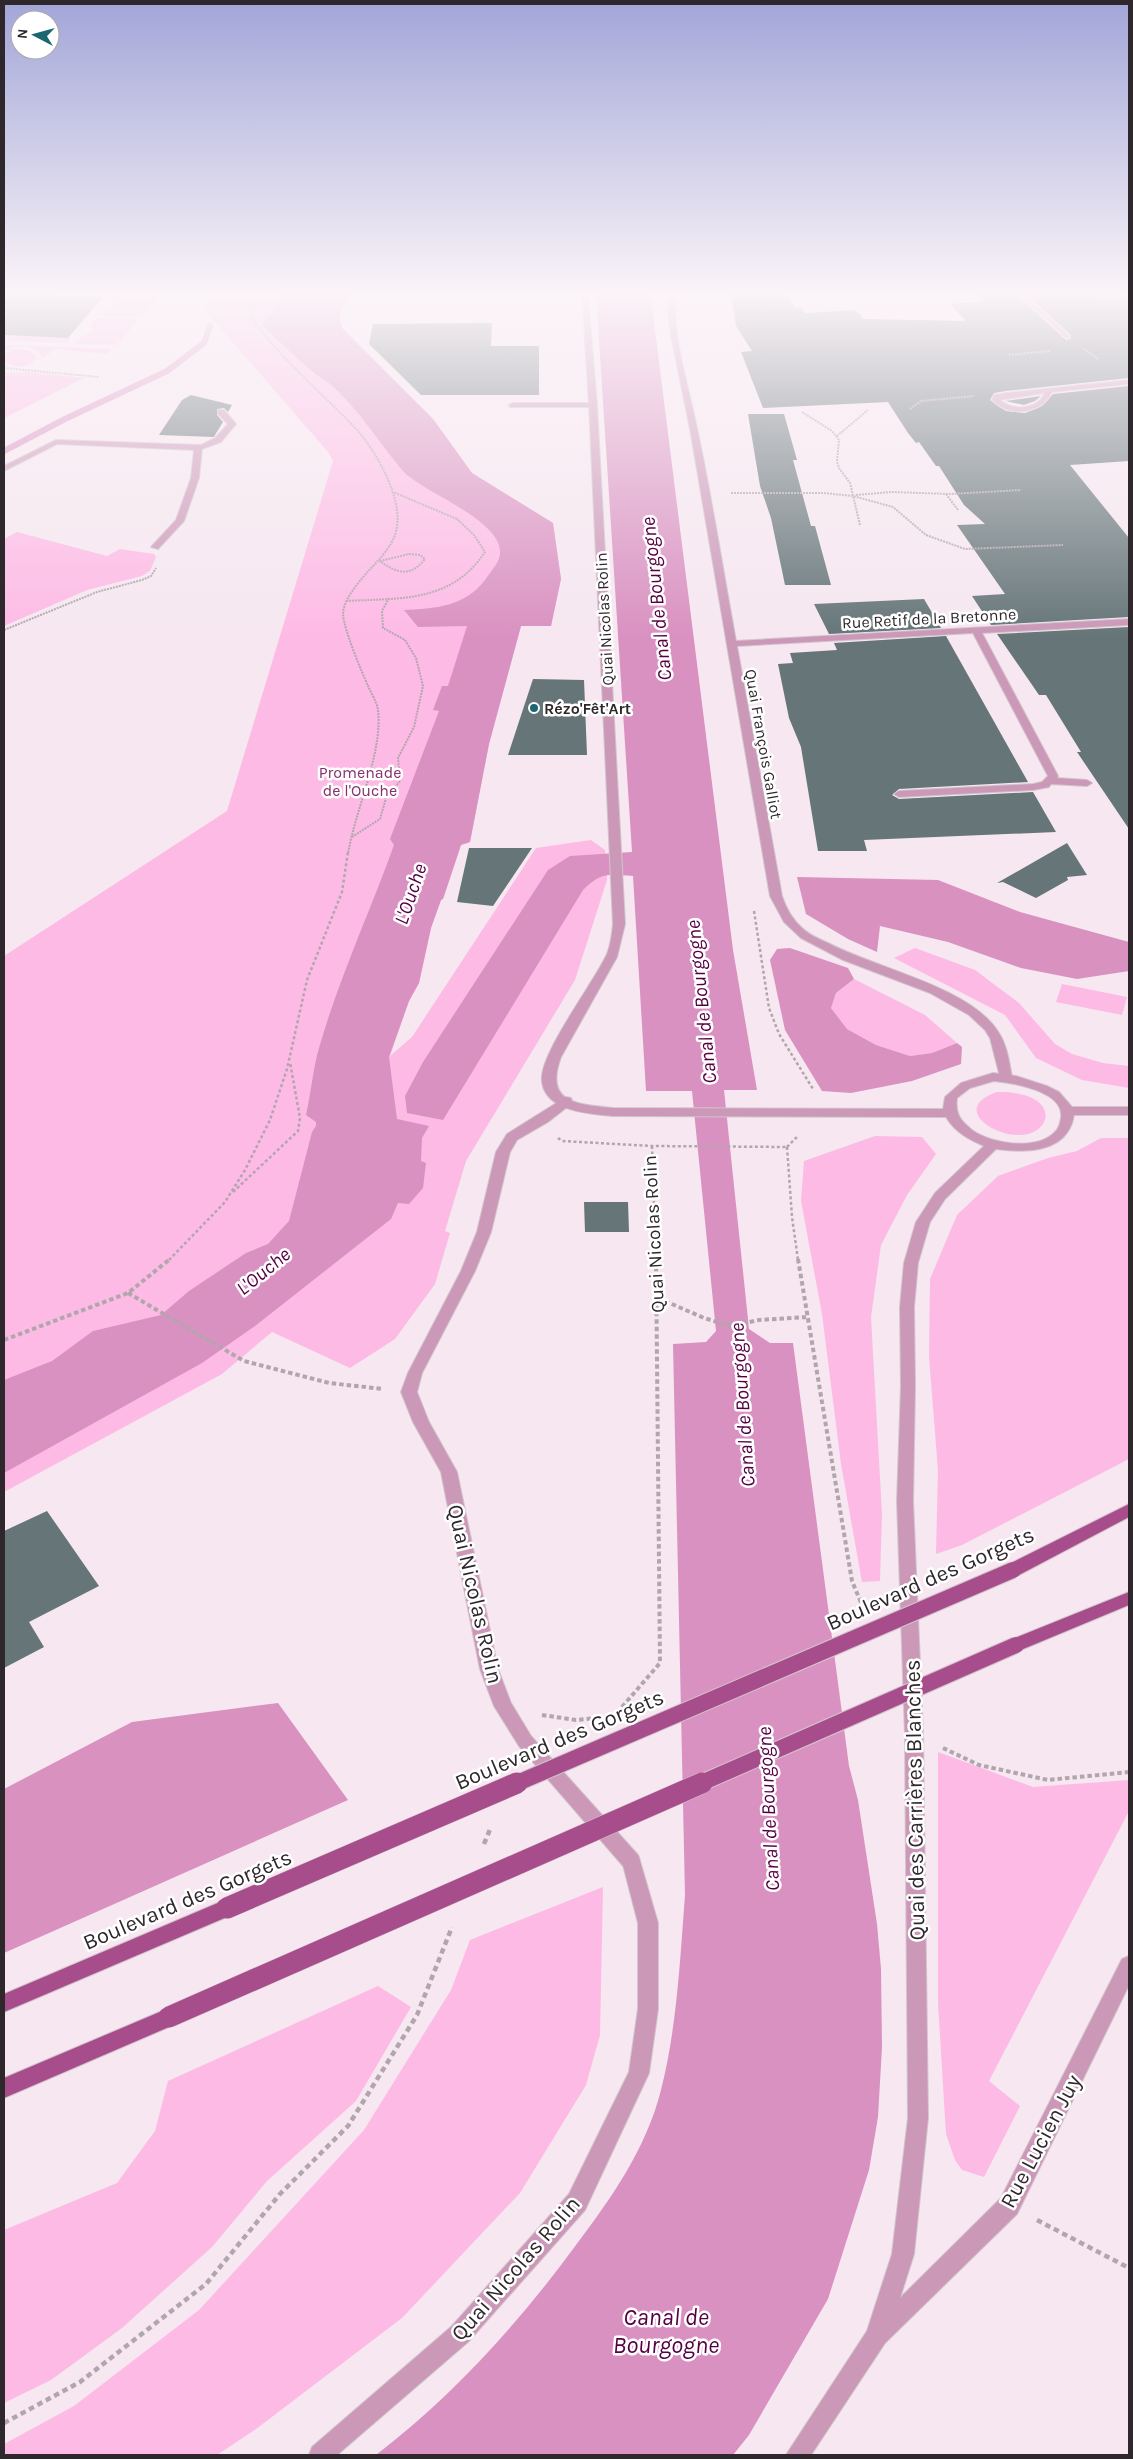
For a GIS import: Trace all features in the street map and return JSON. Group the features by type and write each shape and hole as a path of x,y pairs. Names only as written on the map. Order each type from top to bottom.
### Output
{"main road":[{"name":"Boulevard des Gorgets","path":"4,2003 1013,1570 1129,1510"},
{"path":"4,2088 1016,1645 1129,1598"}],"street":[{"name":"Quai Nicolas Rolin","path":"594,408 619,924 612,957 556,1056 548,1076 552,1091 579,1107 599,1111 773,1114 950,1113"},
{"name":"Quai François Galliot","path":"688,408 776,896 782,913 799,933 841,955 908,980 961,1006 990,1028 1002,1053 1006,1077"},
{"path":"4,469 56,442 198,448 221,440 232,424 221,412"},
{"path":"156,547 180,521 195,478 198,448"},
{"name":"Rue Retif de la Bretonne","path":"731,644 1129,622"},
{"path":"899,794 1033,787 1045,785 1053,776 1052,769 976,631"},
{"path":"1050,781 1087,783"},
{"path":"1006,1077 1031,1082 1047,1089 1059,1099 1067,1111 1067,1123 1061,1134 1049,1142 1032,1148 1012,1149 974,1139 960,1129 950,1113 949,1106 952,1095 962,1086 976,1080 1006,1077"},
{"path":"409,1392 415,1373 468,1271 484,1232 504,1152 512,1137 543,1119 566,1101"},
{"path":"1067,1111 1129,1111"},
{"name":"Quai des Carrières Blanches","path":"798,2455 876,2337 903,2254 918,2118 914,1734 905,1501 908,1386 907,1308 911,1263 923,1222 940,1196 992,1145"},
{"name":"Quai Nicolas Rolin","path":"320,2455 460,2334 577,2202 639,2073 648,2008 648,1923 631,1861 525,1741 512,1722 489,1668 449,1472 421,1422 409,1392"},
{"name":"Rue Lucien Juy","path":"876,2337 1009,2206 1129,1964"}],"path":[{"path":"229,1196 270,1120 289,1059 308,980 342,892 351,837 375,752 378,710 345,626 343,614 346,600 392,545 399,526 392,492 377,457 358,431 335,408"},
{"path":"837,436 868,410"},
{"path":"802,412 840,440 837,461 839,468 848,479 860,525"},
{"path":"853,496 892,492 946,494 1021,490"},
{"path":"346,600 420,595 447,589 465,578 480,562 485,552 474,535 458,519 392,492"},
{"path":"705,494 824,493 853,496 893,507 926,534 958,547 982,550 1063,545"},
{"path":"946,494 958,510"},
{"path":"4,630 71,601 151,576 160,563 163,552 156,547"},
{"path":"409,554 420,555 425,560 415,571 404,574 393,571 380,561 409,554"},
{"path":"351,837 380,819 386,798 400,781 398,758 414,727 423,686 416,658 405,640 383,628 382,611 389,598"},
{"path":"4,1340 128,1292 169,1260 229,1196 298,1131 300,1118 289,1059"},
{"name":"Quai Nicolas Rolin","path":"556,1137 562,1140 652,1146 657,1298 660,1663 621,1708"},
{"path":"652,1146 787,1146"},
{"path":"128,1292 244,1361 329,1383 409,1392"},
{"path":"657,1298 704,1318 730,1326 759,1320 806,1317"},
{"path":"525,1741 535,1714 576,1720 605,1716"},
{"path":"482,1851 493,1823"},
{"path":"4,2423 80,2382 206,2284 280,2194 348,2126 417,2016 453,1924"},
{"path":"1009,2206 1129,2268"}],"green space":[{"path":"4,408 24,408 4,418"},
{"name":"Promenade de l'Ouche","path":"290,408 422,408 433,419 472,473 553,523 561,579 551,626 521,626 489,744 470,842 461,845 431,928 419,983 409,1001 390,1056 412,1037 536,848 591,840 605,850 607,880 575,980 466,1161 445,1231 450,1233 435,1284 395,1339 350,1368 272,1332 222,1374 4,1492 4,956 227,811 333,461 328,452"},
{"path":"17,532 107,556 120,549 154,554 156,557 150,571 142,576 87,590 4,626 4,539"},
{"path":"915,948 975,970 1019,1003 1055,1044 1072,1054 1103,1063 1129,1066 1129,1088 1082,1080 1036,1058 1005,1015 894,958"},
{"path":"854,979 925,1015 957,1043 932,1053 910,1056 876,1045 847,1029 831,1008 836,993"},
{"path":"1062,984 1127,997 1122,1015 1056,1002"},
{"path":"997,1092 1025,1095 1040,1103 1044,1108 1045,1119 1040,1128 1028,1134 1016,1135 1004,1133 983,1122 978,1115 977,1107 983,1099"},
{"path":"875,1136 922,1137 936,1154 907,1195 881,1245 871,1317 882,1514 880,1581 862,1582 841,1464 822,1314 801,1201 804,1161"},
{"path":"1101,1138 1129,1138 1129,1459 962,1545 936,1554 938,1470 929,1357 930,1279 957,1215 998,1176 1048,1158 1077,1151"},
{"path":"938,1752 1033,1787 1129,1780 1129,1811 989,2081 1020,2106 984,2177 962,2170 955,2160 946,2134 938,2003"},
{"path":"603,1887 600,2035 586,2085 520,2193 402,2318 256,2429 217,2455 4,2455 4,2444 74,2406 199,2310 364,2130 451,1990 470,1940"},
{"path":"378,1986 411,2007 356,2101 267,2181 212,2247 122,2328 51,2380 4,2403 4,2230 117,2183 155,2131 168,2081"}],"shaded area":[{"path":"797,877 938,880 1020,912 1129,942 1129,971 1077,979 1021,968 948,942 880,926 877,952 848,939 806,914"},
{"path":"790,948 848,968 854,979 836,993 831,1008 847,1029 876,1045 910,1056 932,1053 957,1043 962,1047 961,1064 912,1081 851,1093 822,1091 785,1030 770,960 777,949"},
{"path":"278,1703 348,1800 4,1953 4,1789 132,1722"}],"water":[{"name":"L'Ouche","path":"352,408 422,408 433,419 472,473 553,523 561,579 551,626 521,626 489,744 470,842 461,845 431,928 419,983 409,1001 389,1057 397,1119 429,1126 422,1138 421,1161 426,1163 423,1188 409,1204 398,1203 391,1219 255,1326 202,1363 4,1473 4,1380 52,1361 93,1331 161,1315 189,1291 246,1253 268,1244 289,1221 312,1132 316,1126 316,1122 306,1115 319,1048 345,971 394,845 390,839 439,711 433,710 442,686 448,686 467,626 418,627 404,610 438,607 469,596 494,568 498,561 500,547 493,534 480,522 464,510 413,480 403,471"},
{"name":"Canal de Bourgogne","path":"603,408 665,408 733,950 757,1090 724,1090 749,1329 770,1343 793,1343 849,1766 858,1800 877,1924 881,1969 882,2047 878,2117 869,2170 828,2299 749,2435 733,2455 376,2455 432,2408 483,2358 531,2303 589,2227 626,2172 655,2112 671,2042 685,1895 673,1344 706,1342 716,1331 692,1091 646,1091 633,876 600,877 583,890 443,1120 407,1113 405,1096 423,1062 548,870 570,856 632,852"}],"building":[{"path":"177,408 230,408 228,412 224,408 217,409 217,415 223,422 214,437 159,435"},
{"path":"892,408 1001,408 1006,411 1025,413 1038,408 1129,408 1129,461 1070,465 1129,538 1129,617 991,625 972,596 1005,594 957,525 985,524 964,505 939,466 936,466 919,442 916,443"},
{"path":"748,414 784,414 797,460 793,460 811,526 815,526 831,585 785,585 771,518 760,486"},
{"path":"924,599 941,628 829,634 814,604"},
{"path":"1129,627 1129,829 1077,752 1081,752 1046,695 1039,695 997,634"},
{"path":"946,636 1028,782 899,789 892,795 899,799 1033,792 1056,832 864,840 867,851 818,851 801,747 789,718 778,664 793,663 790,653 837,650 834,643"},
{"path":"533,679 584,680 587,755 508,755"},
{"path":"1067,843 1087,875 1067,877 1068,880 1036,898 1003,882 997,883"},
{"path":"469,848 532,848 493,906 457,902"},
{"path":"584,1202 628,1202 629,1232 585,1232"},
{"path":"47,1511 99,1586 29,1622 44,1647 4,1668 4,1531"}],"waterway":[{"path":"4,451 89,408"}],"place":[{"name":"Rézo'Fêt'Art","path":"534,708"}]}
